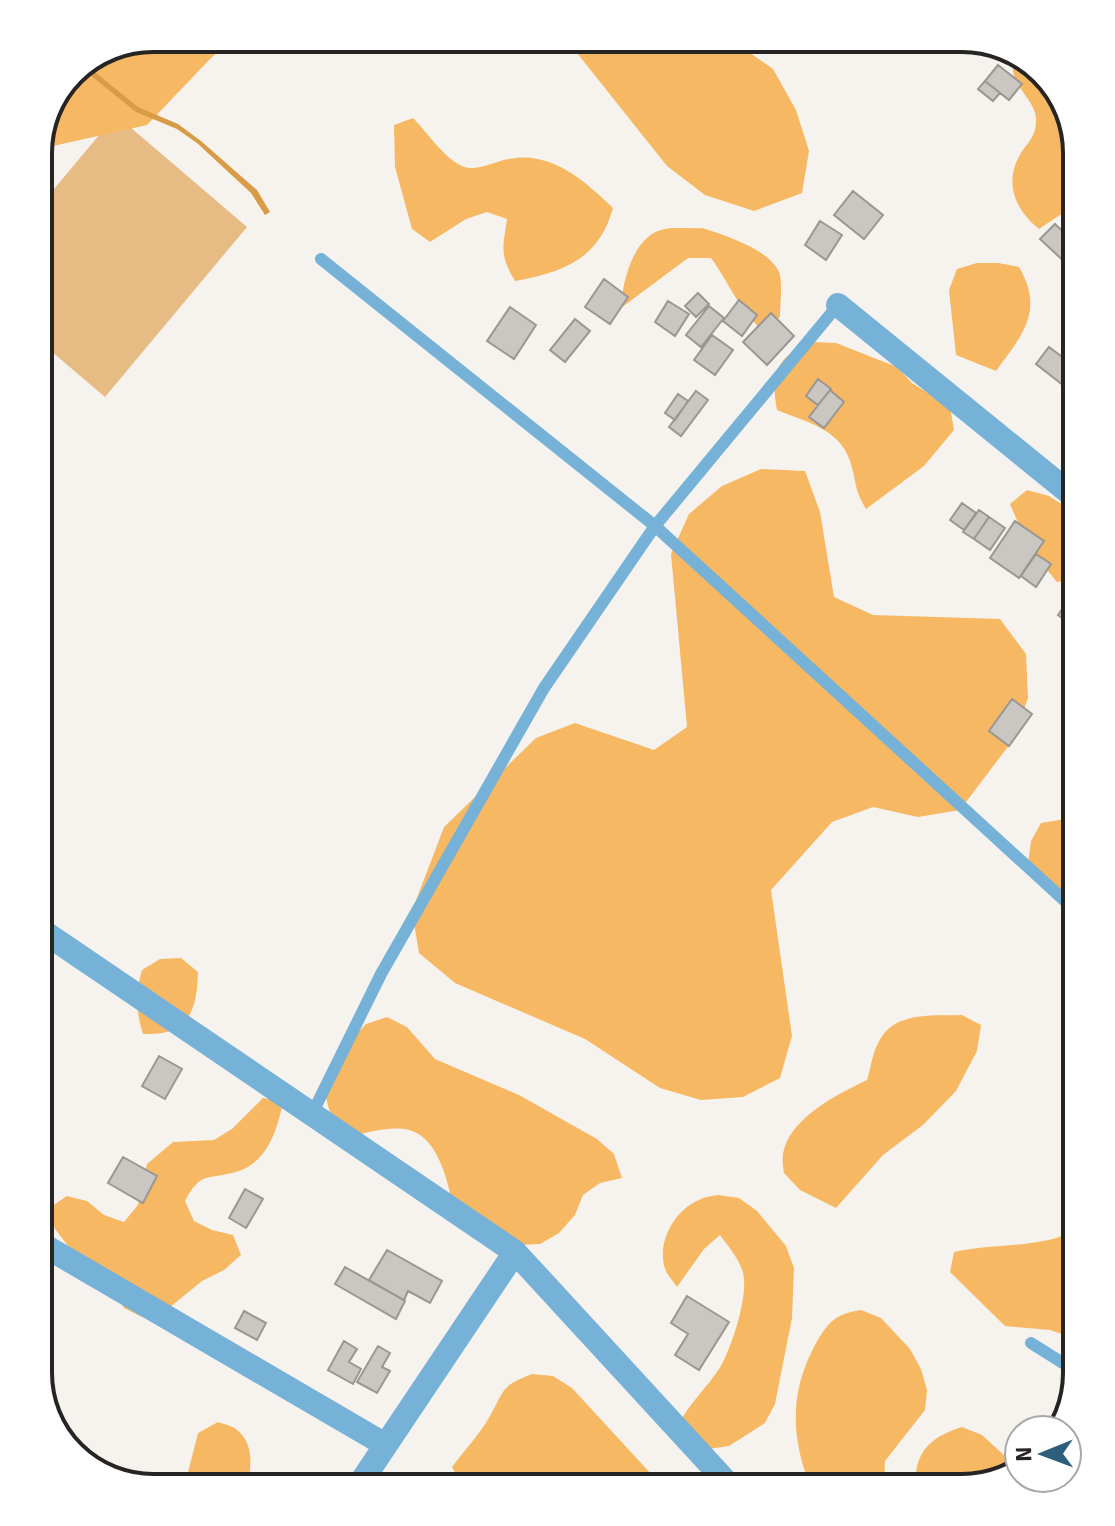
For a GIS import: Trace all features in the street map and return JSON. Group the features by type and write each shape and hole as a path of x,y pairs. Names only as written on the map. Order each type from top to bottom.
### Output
{"street":[{"path":"838,305 1063,488"},
{"path":"52,938 515,1252 719,1474"},
{"path":"52,1250 384,1444"},
{"path":"366,1474 515,1252"}],"lane":[{"path":"321,259 655,526 1063,899"},
{"path":"312,1114 381,974 544,688 655,526 838,305"},
{"path":"1031,1343 1063,1363"}],"shaded area":[{"path":"218,52 211,58 147,125 52,146 55,127 69,97 97,69 133,54"},
{"path":"576,52 749,52 773,69 796,110 809,151 802,193 754,211 705,195 667,166"},
{"path":"1013,67 1042,92 1060,127 1063,213 1039,229 1018,204 1012,185 1016,164 1036,126 1036,114 1014,76"},
{"path":"94,71 138,107 178,124 201,141 257,190 270,212 265,215 251,193 197,143 177,129 136,112 90,75"},
{"path":"116,115 247,227 105,397 52,352 52,191"},
{"path":"413,118 442,151 467,168 520,157 536,158 578,177 613,208 599,240 589,251 564,267 515,281 506,264 504,251 507,219 487,212 466,219 430,242 412,229 395,167 394,125"},
{"path":"702,228 756,250 766,256 779,272 780,317 763,331 741,305 711,258 688,258 621,308 630,264 649,236 668,229"},
{"path":"977,263 1019,267 1030,297 1030,310 1022,334 996,371 956,355 949,290 957,269"},
{"path":"814,342 836,343 897,367 912,383 950,407 954,430 924,466 866,509 858,493 848,455 833,436 813,424 777,410 775,386 779,367 792,353"},
{"path":"761,469 805,471 820,512 834,597 873,615 1000,619 1026,654 1028,698 1013,740 960,810 918,817 873,807 832,822 771,890 792,1036 780,1078 743,1097 701,1100 660,1088 585,1039 455,983 419,953 412,911 444,827 536,738 575,723 654,750 687,727 671,554 689,514 722,486"},
{"path":"1027,490 1049,496 1063,505 1063,581 1057,582 1029,548 1010,504"},
{"path":"1063,819 1063,904 1028,863 1031,841 1041,823"},
{"path":"181,958 198,972 192,1010 180,1026 170,1031 143,1034 137,1002 142,970 160,959"},
{"path":"962,1015 981,1025 977,1051 956,1091 923,1125 883,1155 836,1208 800,1190 784,1173 783,1154 787,1141 805,1118 842,1092 867,1080 878,1042 897,1023 918,1017"},
{"path":"387,1017 407,1027 435,1059 519,1095 597,1139 614,1154 622,1178 600,1183 583,1195 575,1215 559,1233 540,1244 519,1245 452,1202 439,1160 419,1134 393,1129 346,1137 332,1120 326,1098 336,1056 366,1024"},
{"path":"263,1098 283,1102 274,1135 263,1154 247,1168 201,1181 185,1201 194,1221 233,1235 241,1255 164,1312 142,1317 124,1308 102,1272 68,1246 55,1229 52,1206 67,1196 87,1201 104,1215 124,1222 138,1205 147,1164 173,1142 214,1140 232,1129"},
{"path":"718,1195 739,1198 757,1211 786,1246 794,1268 792,1318 775,1404 765,1423 729,1446 708,1449 681,1420 719,1369 729,1349 741,1308 743,1273 737,1258 720,1235 704,1249 677,1287 666,1271 663,1250 669,1230 682,1212 701,1199"},
{"path":"1063,1235 1063,1334 1050,1330 1005,1326 950,1272 954,1252 1049,1240"},
{"path":"861,1310 881,1318 910,1349 921,1369 927,1390 925,1410 885,1461 885,1474 806,1474 804,1470 796,1416 801,1381 815,1345 828,1325 845,1314"},
{"path":"532,1374 553,1376 572,1388 651,1474 456,1474 452,1467 482,1429 505,1389"},
{"path":"218,1422 235,1429 247,1442 249,1474 188,1474 198,1433"},
{"path":"962,1427 982,1435 1003,1454 1003,1465 975,1473 916,1474 921,1456 932,1442"}],"building":[{"path":"998,65 1022,84 1009,100 985,81"},
{"path":"985,81 1000,93 993,101 978,89"},
{"path":"853,191 883,215 864,239 834,215"},
{"path":"820,221 842,235 826,260 805,245"},
{"path":"1055,224 1063,232 1063,260 1040,239"},
{"path":"604,279 628,297 610,324 585,307"},
{"path":"698,293 709,304 696,317 685,306"},
{"path":"739,300 757,315 742,336 723,321"},
{"path":"668,301 689,314 675,336 655,322"},
{"path":"709,306 724,318 701,347 686,335"},
{"path":"510,307 536,325 514,359 487,341"},
{"path":"771,313 794,336 767,365 743,342"},
{"path":"575,319 590,331 565,362 550,350"},
{"path":"712,335 733,350 715,375 694,360"},
{"path":"1049,347 1063,358 1063,385 1036,364"},
{"path":"818,379 831,389 818,405 806,396"},
{"path":"830,390 844,402 824,428 809,417"},
{"path":"696,391 708,400 681,436 669,427"},
{"path":"678,394 688,401 675,420 665,413"},
{"path":"962,503 976,513 964,530 950,520"},
{"path":"979,510 989,517 974,539 963,532"},
{"path":"989,517 1005,528 990,550 974,539"},
{"path":"1015,521 1044,541 1019,578 990,558"},
{"path":"1036,554 1051,564 1036,587 1021,576"},
{"path":"1012,699 1032,714 1009,746 989,731"},
{"path":"159,1056 182,1069 165,1099 142,1086"},
{"path":"123,1157 157,1176 143,1203 108,1183"},
{"path":"245,1189 263,1199 246,1228 229,1218"},
{"path":"387,1250 442,1281 430,1303 408,1291 404,1300 369,1280"},
{"path":"345,1267 405,1301 396,1319 335,1284"},
{"path":"687,1296 729,1322 699,1370 675,1355 688,1334 671,1323"},
{"path":"244,1311 266,1323 257,1340 235,1328"},
{"path":"344,1341 357,1349 349,1362 361,1369 353,1384 328,1370"},
{"path":"378,1346 390,1353 382,1367 390,1371 377,1393 357,1382"}]}
